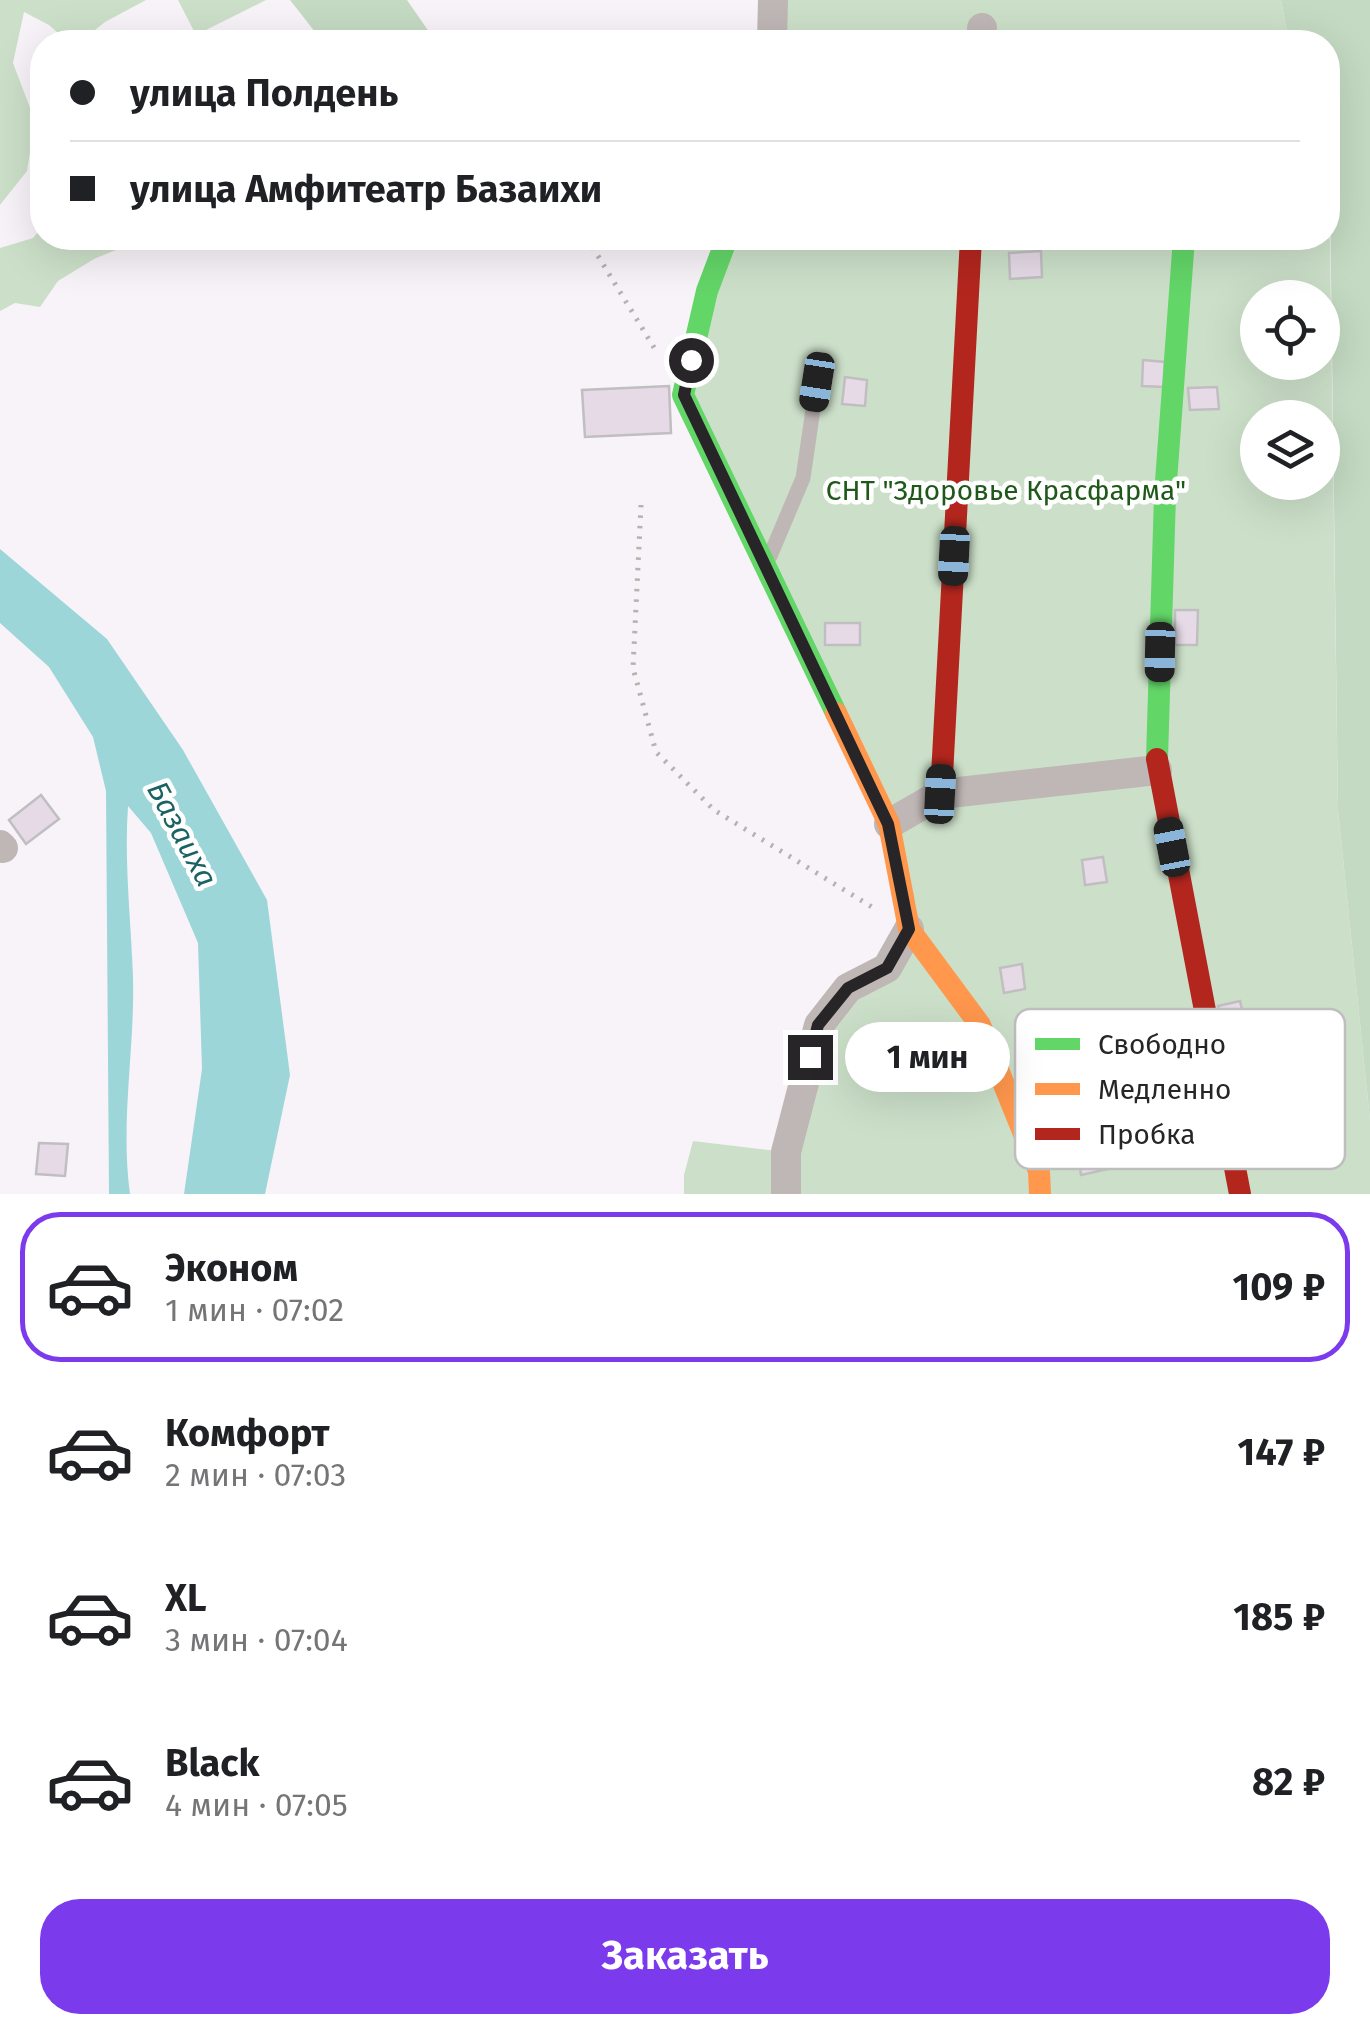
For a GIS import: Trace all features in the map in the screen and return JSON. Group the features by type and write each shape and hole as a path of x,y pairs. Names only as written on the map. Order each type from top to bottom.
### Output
{"street":[{"path":"772,30 773,0"},
{"path":"723,250 707,292 684,395 888,824 909,929 980,1025 1015,1112"},
{"path":"940,794 970,250"},
{"path":"1183,250 1164,494 1157,770 1204,1009"},
{"path":"888,824 940,794 1157,770"},
{"path":"786,1194 786,1152 818,1025 848,988 887,968 909,929"},
{"path":"1038,1169 1040,1194"},
{"path":"1235,1169 1240,1194"}],"lane":[{"path":"765,569 802,478 817,382"}],"path":[{"path":"594,250 684,395"},
{"path":"641,505 633,668 656,752 714,810 909,929"}],"green space":[{"path":"0,0 146,0 95,30 55,30 24,12 13,63 30,108 30,152 27,171 0,205"},
{"path":"178,0 266,0 206,30 193,30"},
{"path":"290,0 407,0 428,30 314,30"},
{"path":"773,0 1281,0 1287,30 772,30"},
{"path":"1281,0 1370,0 1370,1120 1338,810 1334,500 1340,500 1340,400 1333,400 1332,380 1340,380 1340,280 1331,280 1331,250 1340,250 1340,30 1287,30"},
{"path":"30,239 30,250 116,250 58,281 40,307 15,303 0,311 0,248"},
{"name":"СНТ \"Здоровье Красфарма\"","path":"724,250 1330,250 1331,280 1240,280 1240,380 1332,380 1332,400 1240,400 1240,500 1334,500 1338,810 1370,1120 1370,1194 684,1194 684,1175 693,1141 786,1152 819,1025 909,929 889,824 683,395"}],"water":[{"name":"Базаиха","path":"0,549 107,639 183,750 267,900 290,1075 265,1194 184,1194 202,1069 198,943 151,833 128,806 133,977 127,1112 130,1194 109,1194 106,791 93,737 49,667 0,623"}],"building":[{"path":"1041,251 1042,277 1010,279 1009,253"},
{"path":"1143,360 1165,362 1164,387 1142,386"},
{"path":"845,377 867,380 865,406 842,404"},
{"path":"669,386 671,433 585,437 582,390"},
{"path":"1217,387 1219,409 1190,410 1188,388"},
{"path":"1175,610 1198,610 1197,645 1175,645"},
{"path":"825,623 860,623 860,645 825,645"},
{"path":"41,795 59,819 26,844 9,820"},
{"path":"1103,857 1107,882 1085,885 1082,860"},
{"path":"1022,964 1025,989 1004,993 1000,968"},
{"path":"1240,1001 1242,1009 1219,1009 1218,1006"},
{"path":"39,1143 68,1144 65,1176 36,1174"},
{"path":"1080,1169 1108,1169 1081,1175"}],"traffic: fast":[{"path":"722,250 707,291 683,395 836,713"},
{"path":"1157,759 1165,495 1183,250"}],"traffic: slow":[{"path":"836,713 889,824 909,929 980,1025 1015,1112"},
{"path":"1038,1169 1040,1194"}],"traffic: jam":[{"path":"941,794 970,250"},
{"path":"1157,759 1205,1009"},
{"path":"1235,1169 1240,1194"}],"route":[{"path":"691,360 684,395 888,824 909,929 887,968 848,988 818,1025 810,1057"}]}
